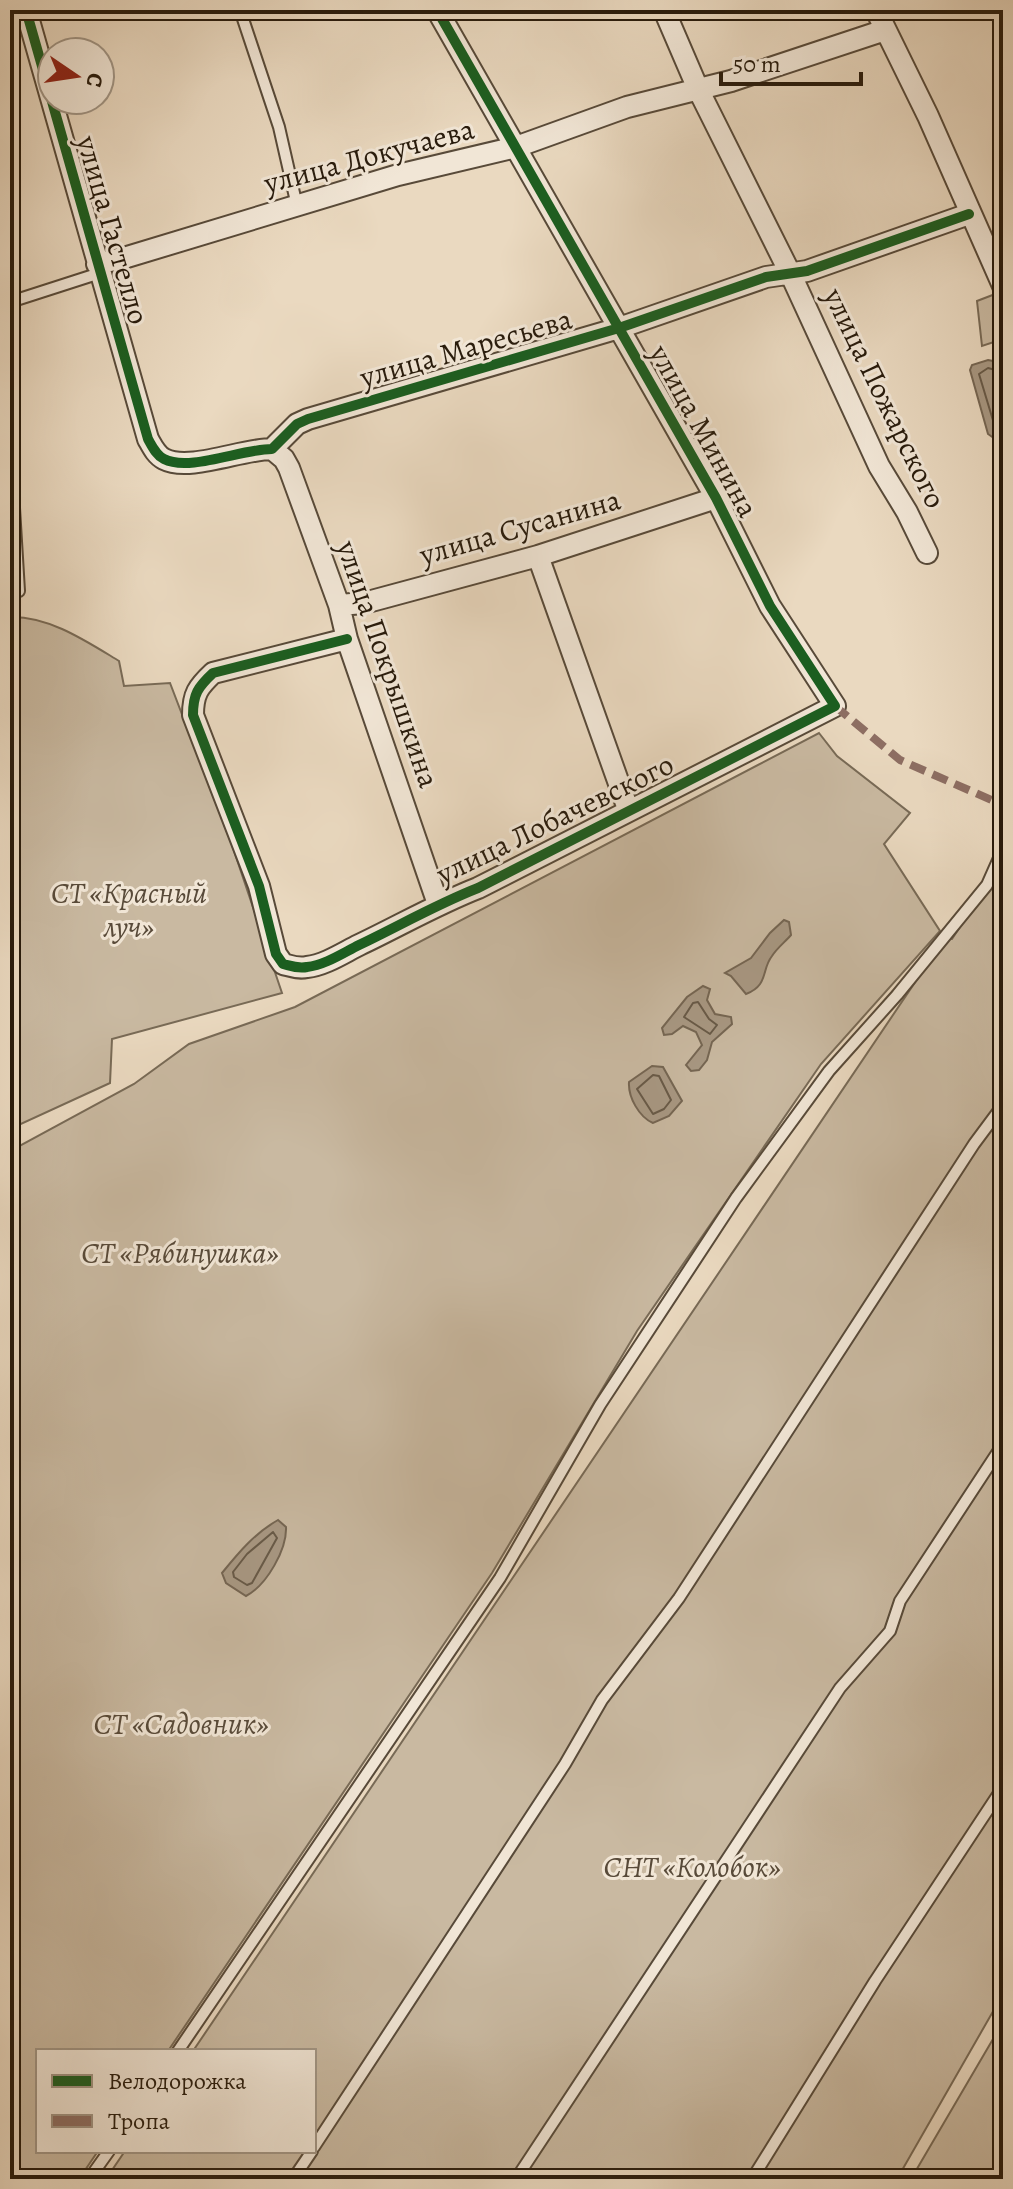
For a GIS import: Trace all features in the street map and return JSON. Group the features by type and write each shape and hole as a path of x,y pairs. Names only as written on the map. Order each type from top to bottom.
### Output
{"street":[{"name":"улица Гастелло","path":"26,10 148,439 154,450 163,459 191,463 254,449 272,449"},
{"name":"улица Минина","path":"437,10 716,498 770,606 835,706"},
{"name":"улица Пожарского","path":"664,10 698,89 791,275 879,466 927,553"},
{"path":"876,10 928,116 1003,286"},
{"name":"улица Докучаева","path":"99,268 398,175 516,147 627,107 731,81 885,30"},
{"name":"улица Маресьева","path":"272,449 297,424 308,419 619,328 766,277 807,271 969,214"},
{"name":"улица Покрышкина","path":"272,449 289,468 339,605 347,639 438,904"},
{"name":"улица Сусанина","path":"339,605 364,603 538,556 716,498"},
{"path":"538,556 628,809"},
{"name":"улица Лобачевского","path":"347,639 213,673 193,696 193,715 259,886 276,954 283,964 295,967 328,961 835,706"}],"lane":[{"path":"240,10 279,127 297,206"},
{"path":"10,302 99,268"},
{"path":"10,489 19,591 10,592"},
{"path":"179,2049 277,1909 405,1713 500,1578 600,1405 736,1198 829,1071 897,995 987,885 1003,849"},
{"path":"316,2144 557,1777 602,1700 679,1598 974,1144 1003,1105"},
{"path":"516,2179 840,1688 890,1631 900,1601 1003,1444"},
{"path":"752,2179 875,1981 1003,1787"},
{"path":"89,2179 108,2153"},
{"path":"293,2179 310,2153"}],"green space":[{"path":"1003,291 1003,339 982,346 977,301"},
{"name":"СТ «Красный луч»","path":"10,617 53,625 106,653 119,661 124,686 170,683 232,845 282,993 112,1039 110,1083 10,1129"},
{"path":"819,733 837,756 910,813 884,844 940,931 821,1064 637,1331 492,1573 169,2049 36,2049 36,2153 97,2153 79,2179 10,2179 10,1151 134,1084 189,1044 295,1007"},
{"name":"СНТ «Колобок»","path":"1003,863 1003,1994 897,2179 106,2179 124,2153 316,2153 316,2049 194,2049 945,938 952,939"},
{"path":"1003,2022 1003,2179 911,2179"}],"water":[{"path":"988,360 1003,366 1003,436 995,439 988,434 970,370 972,365"},
{"path":"784,920 789,922 791,935 772,956 758,986 746,994 725,973 751,958"},
{"path":"703,986 710,989 707,1000 715,1014 731,1017 732,1024 712,1042 707,1060 699,1070 691,1071 686,1065 702,1045 696,1032 683,1026 672,1034 664,1035 662,1028 687,997"},
{"path":"652,1066 663,1067 682,1101 669,1116 653,1123 635,1106 629,1082"},
{"path":"278,1520 286,1527 279,1556 261,1584 246,1596 226,1583 222,1573 241,1550"}],"marked path":[{"path":"835,706 900,760 1003,805"}],"cycle path":[{"path":"26,10 148,439 159,455 175,462 201,462 272,449 297,424 308,419 619,328 766,277 807,271 969,214"},
{"path":"347,639 213,673 200,687 194,702 193,715 259,886 276,954 283,964 304,968 334,958 478,888 835,706 770,606 716,498 437,10"}],"park label":[{"name":"СТ «Рябинушка»","path":"180,1253"},
{"name":"СТ «Садовник»","path":"181,1724"}]}
